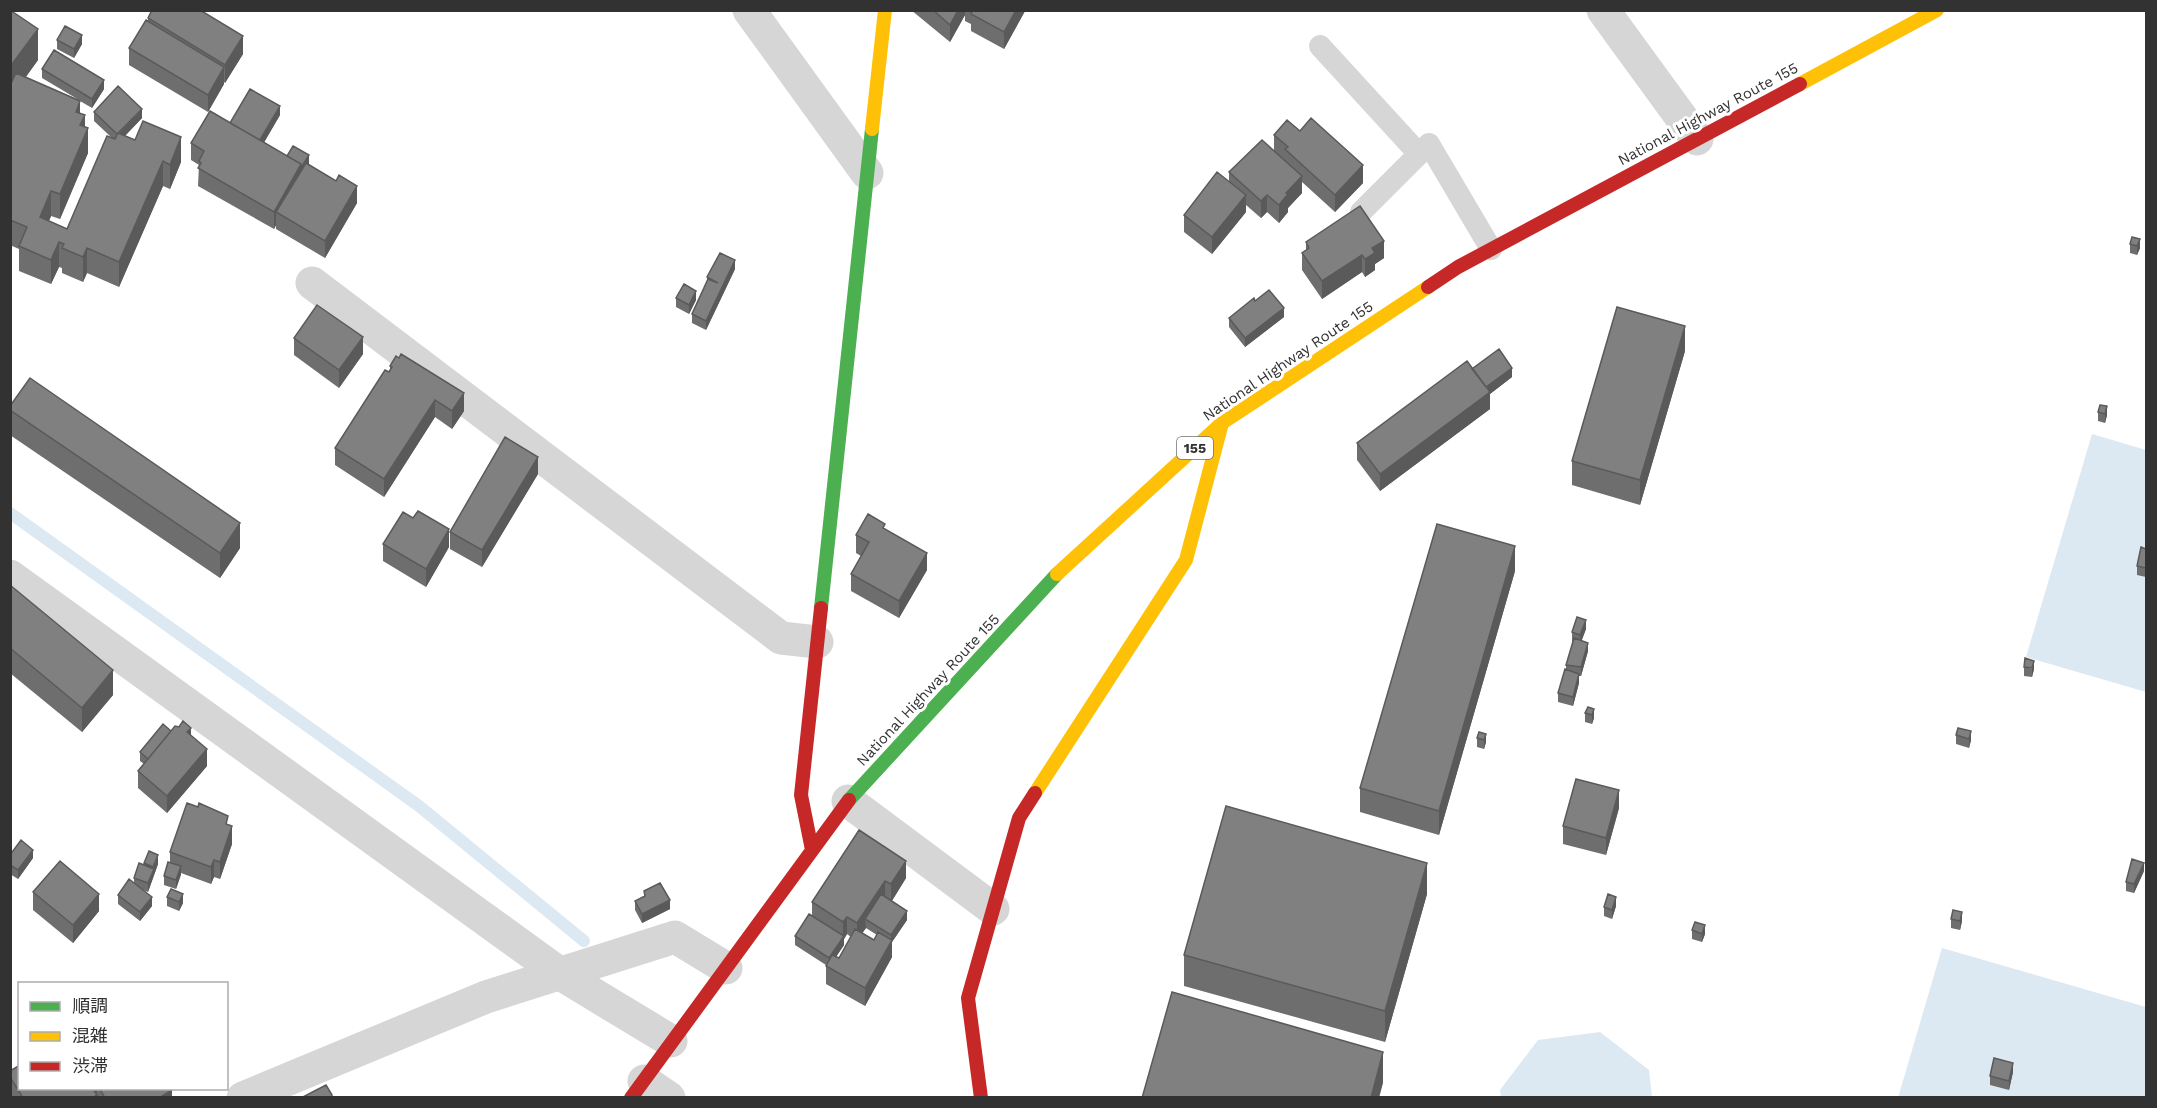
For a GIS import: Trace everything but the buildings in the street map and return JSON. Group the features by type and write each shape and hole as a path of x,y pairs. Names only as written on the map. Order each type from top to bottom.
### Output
{"main road":[{"path":"812,850 801,795 885,10"},
{"name":"National Highway Route 155","path":"648,1092 671,1041 848,801 1054,577 1222,423 1458,267 1937,10"},
{"path":"981,1098 968,998 1019,819 1186,560 1222,423"}],"street":[{"path":"749,10 867,173"},
{"path":"1603,10 1697,139"},
{"path":"312,283 781,638 817,642"},
{"path":"10,576 562,975 671,1041"},
{"path":"848,801 993,909"},
{"path":"243,1098 486,997 562,975 675,937 726,968"}],"lane":[{"path":"1320,46 1419,154"},
{"path":"1361,212 1429,144 1491,249"}],"shaded area":[{"path":"2092,434 2146,450 2146,692 2026,657"},
{"path":"1942,948 2146,1007 2146,1097 1898,1098"},
{"path":"1600,1032 1649,1070 1652,1097 1501,1097 1500,1090 1538,1040"}],"waterway":[{"path":"10,513 419,806 584,941"}],"traffic: fast":[{"path":"821,608 872,129"},
{"path":"849,800 1057,574"}],"traffic: slow":[{"path":"872,129 885,10"},
{"path":"1800,84 1937,10"},
{"path":"1057,574 1222,423 1428,287"},
{"path":"1035,793 1186,560 1222,423"}],"traffic: jam":[{"path":"1428,287 1458,267 1800,84"},
{"path":"812,850 801,795 821,608"},
{"path":"981,1098 968,998 1019,818 1035,793"},
{"path":"631,1098 849,800"}]}
